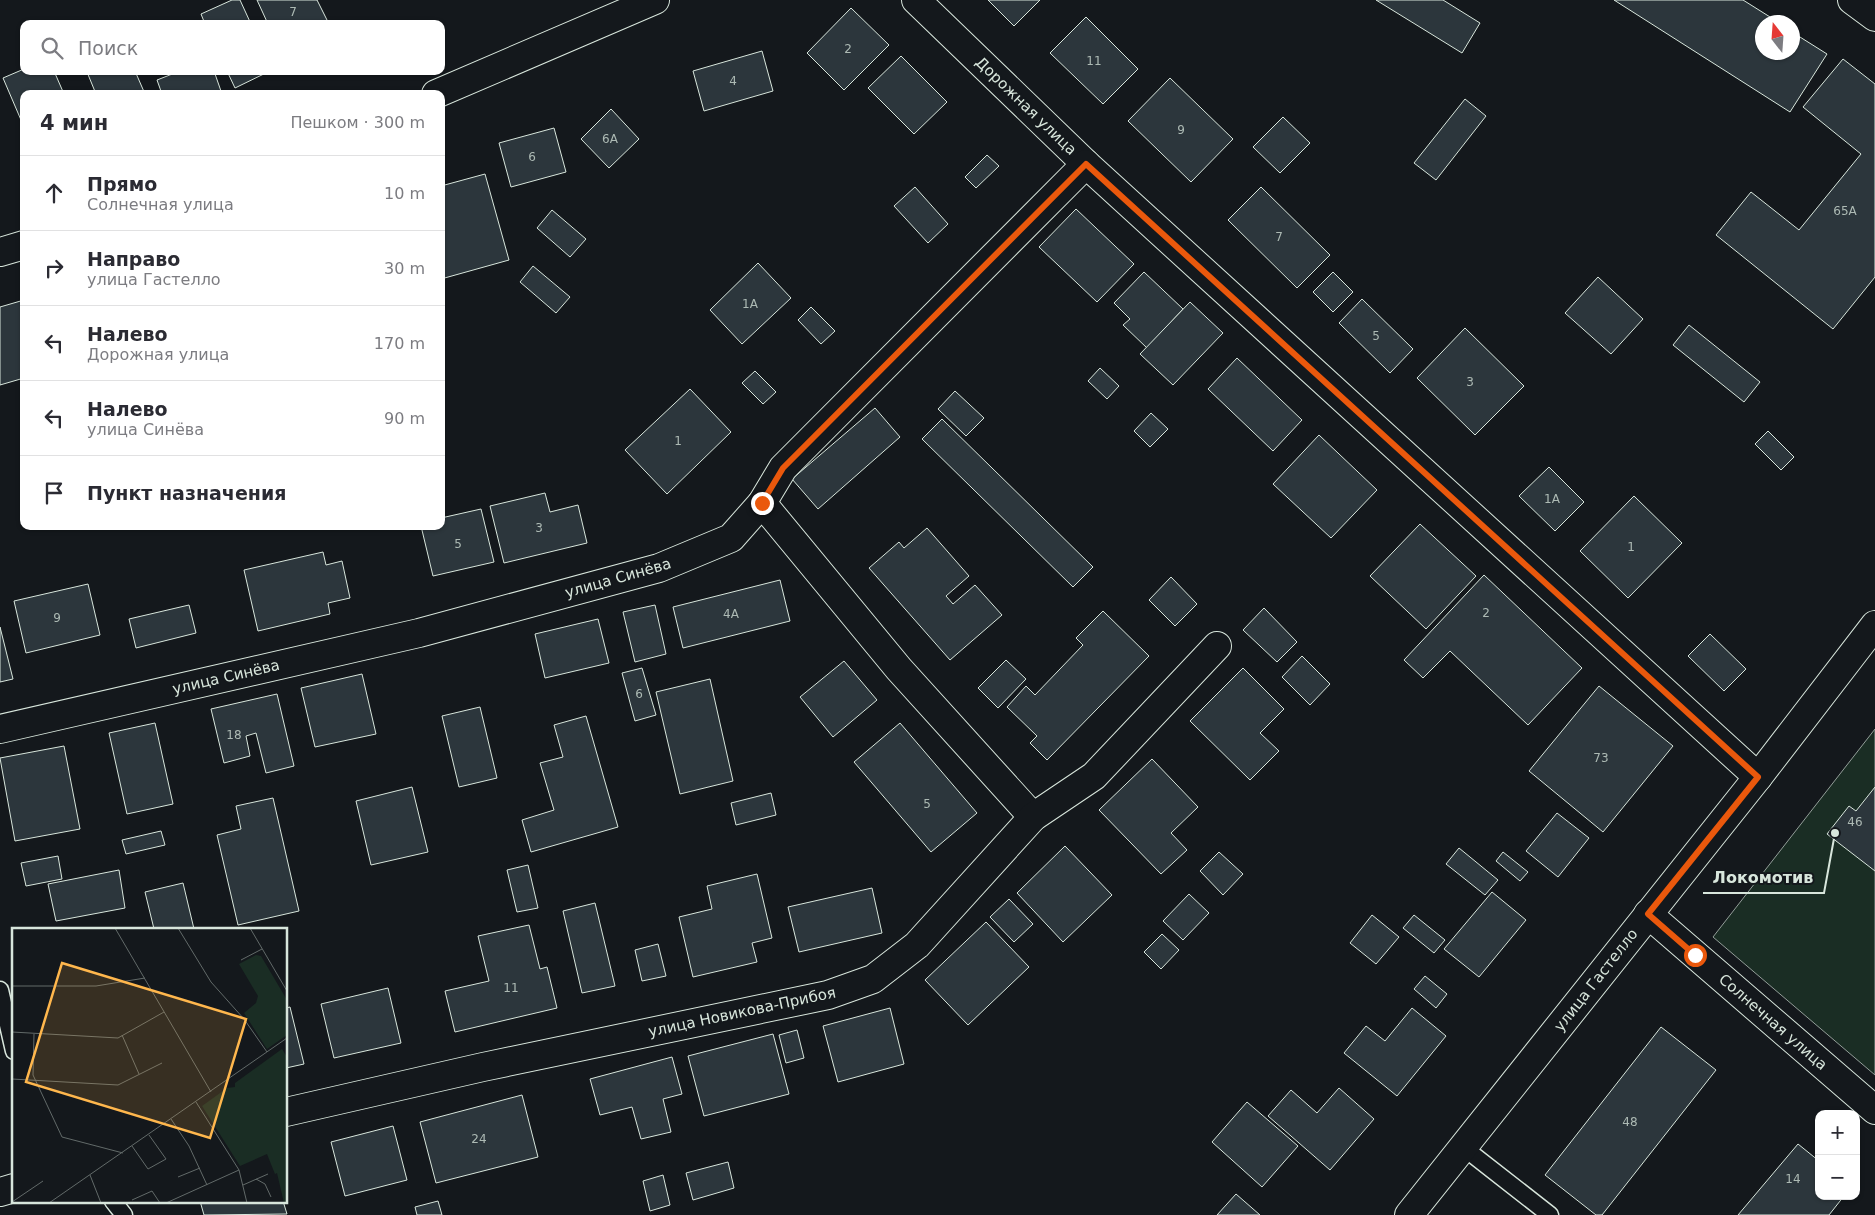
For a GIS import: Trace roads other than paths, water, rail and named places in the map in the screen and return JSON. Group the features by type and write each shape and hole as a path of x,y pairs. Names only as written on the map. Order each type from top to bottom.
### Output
{"street":[{"path":"445,90 655,0"},
{"name":"Дорожная улица","path":"916,0 1086,164 1758,777"},
{"path":"1852,0 1875,17"},
{"name":"улица Синёва","path":"0,729 420,633 659,568 731,538 762,503 783,468 1086,164"},
{"path":"0,252 20,246"},
{"path":"762,503 899,669 1033,818"},
{"name":"улица Гастелло","path":"1409,1215 1758,777 1875,626"},
{"name":"улица Новикова-Прибоя","path":"288,1112 483,1067 828,995 873,979 917,945 1033,818 1094,776 1217,646"},
{"name":"Солнечная улица","path":"1648,914 1875,1110"}],"lane":[{"path":"0,990 12,1042"},
{"path":"1462,1147 1550,1215"},
{"path":"114,1202 124,1215"}],"place":[{"name":"Локомотив","path":"1835,833"}]}
